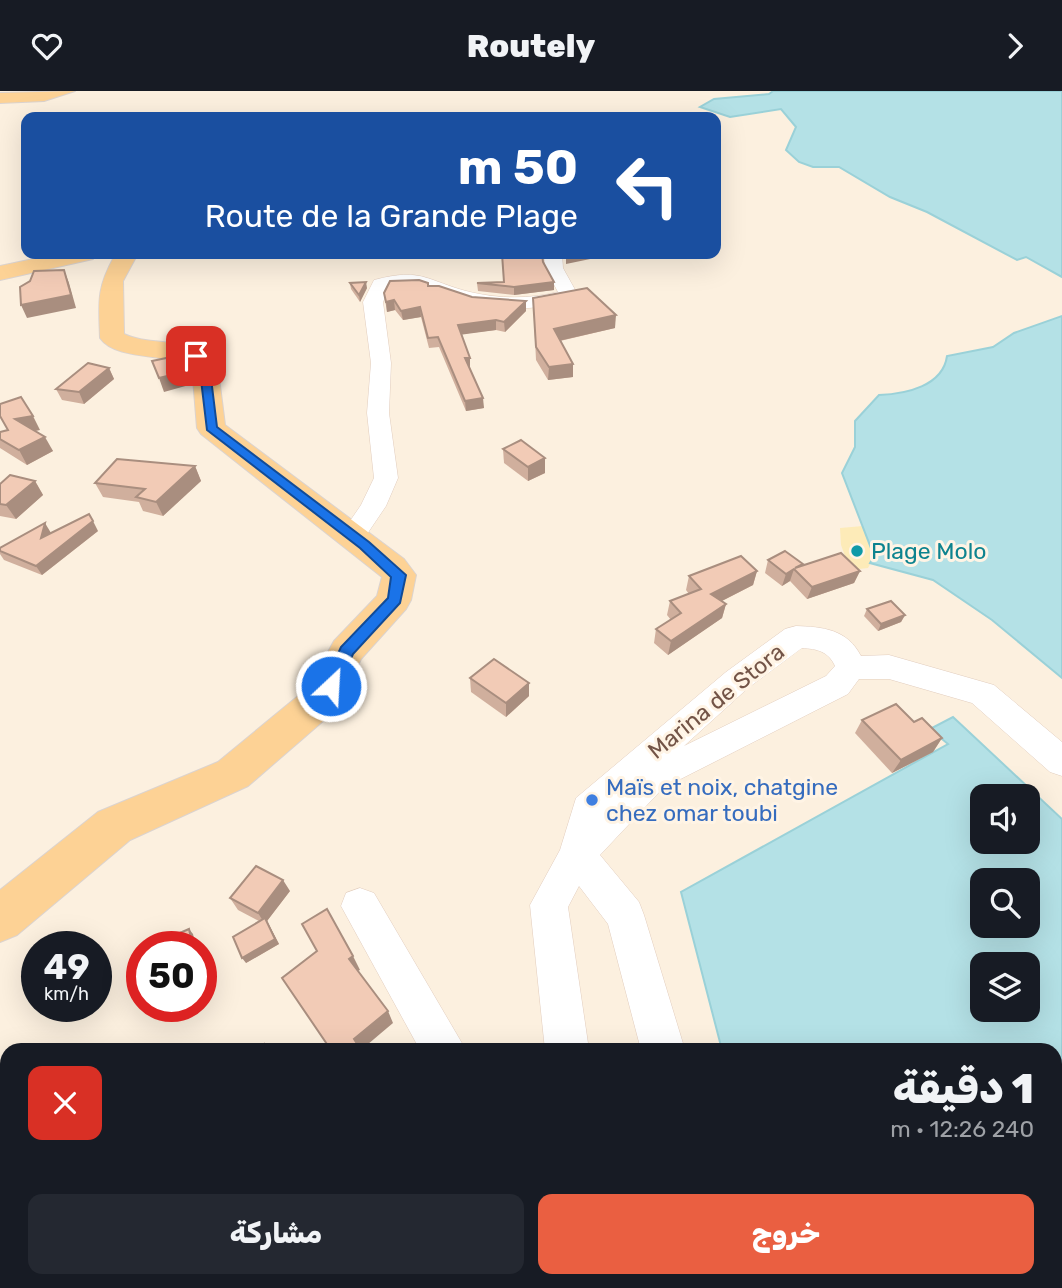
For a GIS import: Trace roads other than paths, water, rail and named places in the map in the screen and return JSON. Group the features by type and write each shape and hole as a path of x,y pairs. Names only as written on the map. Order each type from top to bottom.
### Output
{"main road":[{"path":"0,98 37,97 68,91"},
{"path":"0,273 63,259"},
{"path":"0,919 114,826 218,783 323,698 347,651 394,600 398,589 399,575 392,567 211,428 204,362 181,352 135,346 112,338 110,293 112,281 124,259"}],"street":[{"path":"352,537 373,506 386,478 378,413 381,363 373,302 381,284 404,277 422,277 459,295 488,301 546,303 569,295 554,268 553,259"},
{"name":"Marina de Stora","path":"566,1043 550,905 577,854 588,809 737,680 796,637 824,638 843,651 851,668 837,685 651,779 577,854"},
{"path":"851,668 890,667 983,694 1062,762"},
{"path":"577,854 625,915 661,1043"},
{"path":"359,906 440,1043"}],"water":[{"path":"773,91 1062,91 1062,277 1026,257 1017,260 927,212 890,197 839,167 813,167 799,162 786,150 796,127 781,109 730,117 700,107 714,99 769,94"},
{"path":"1062,316 1062,678 992,620 933,580 870,563 874,556 842,473 855,447 855,421 879,395 900,393 931,381 944,366 947,356 993,347 1014,333"},
{"path":"953,717 1025,784 970,784 970,854 1040,854 1040,798 1062,819 1062,1043 720,1043 681,892 948,744 930,729"}],"place":[{"name":"Plage Molo","path":"857,551"},
{"name":"Maïs et noix, chatgine chez omar toubi","path":"592,800"}]}
